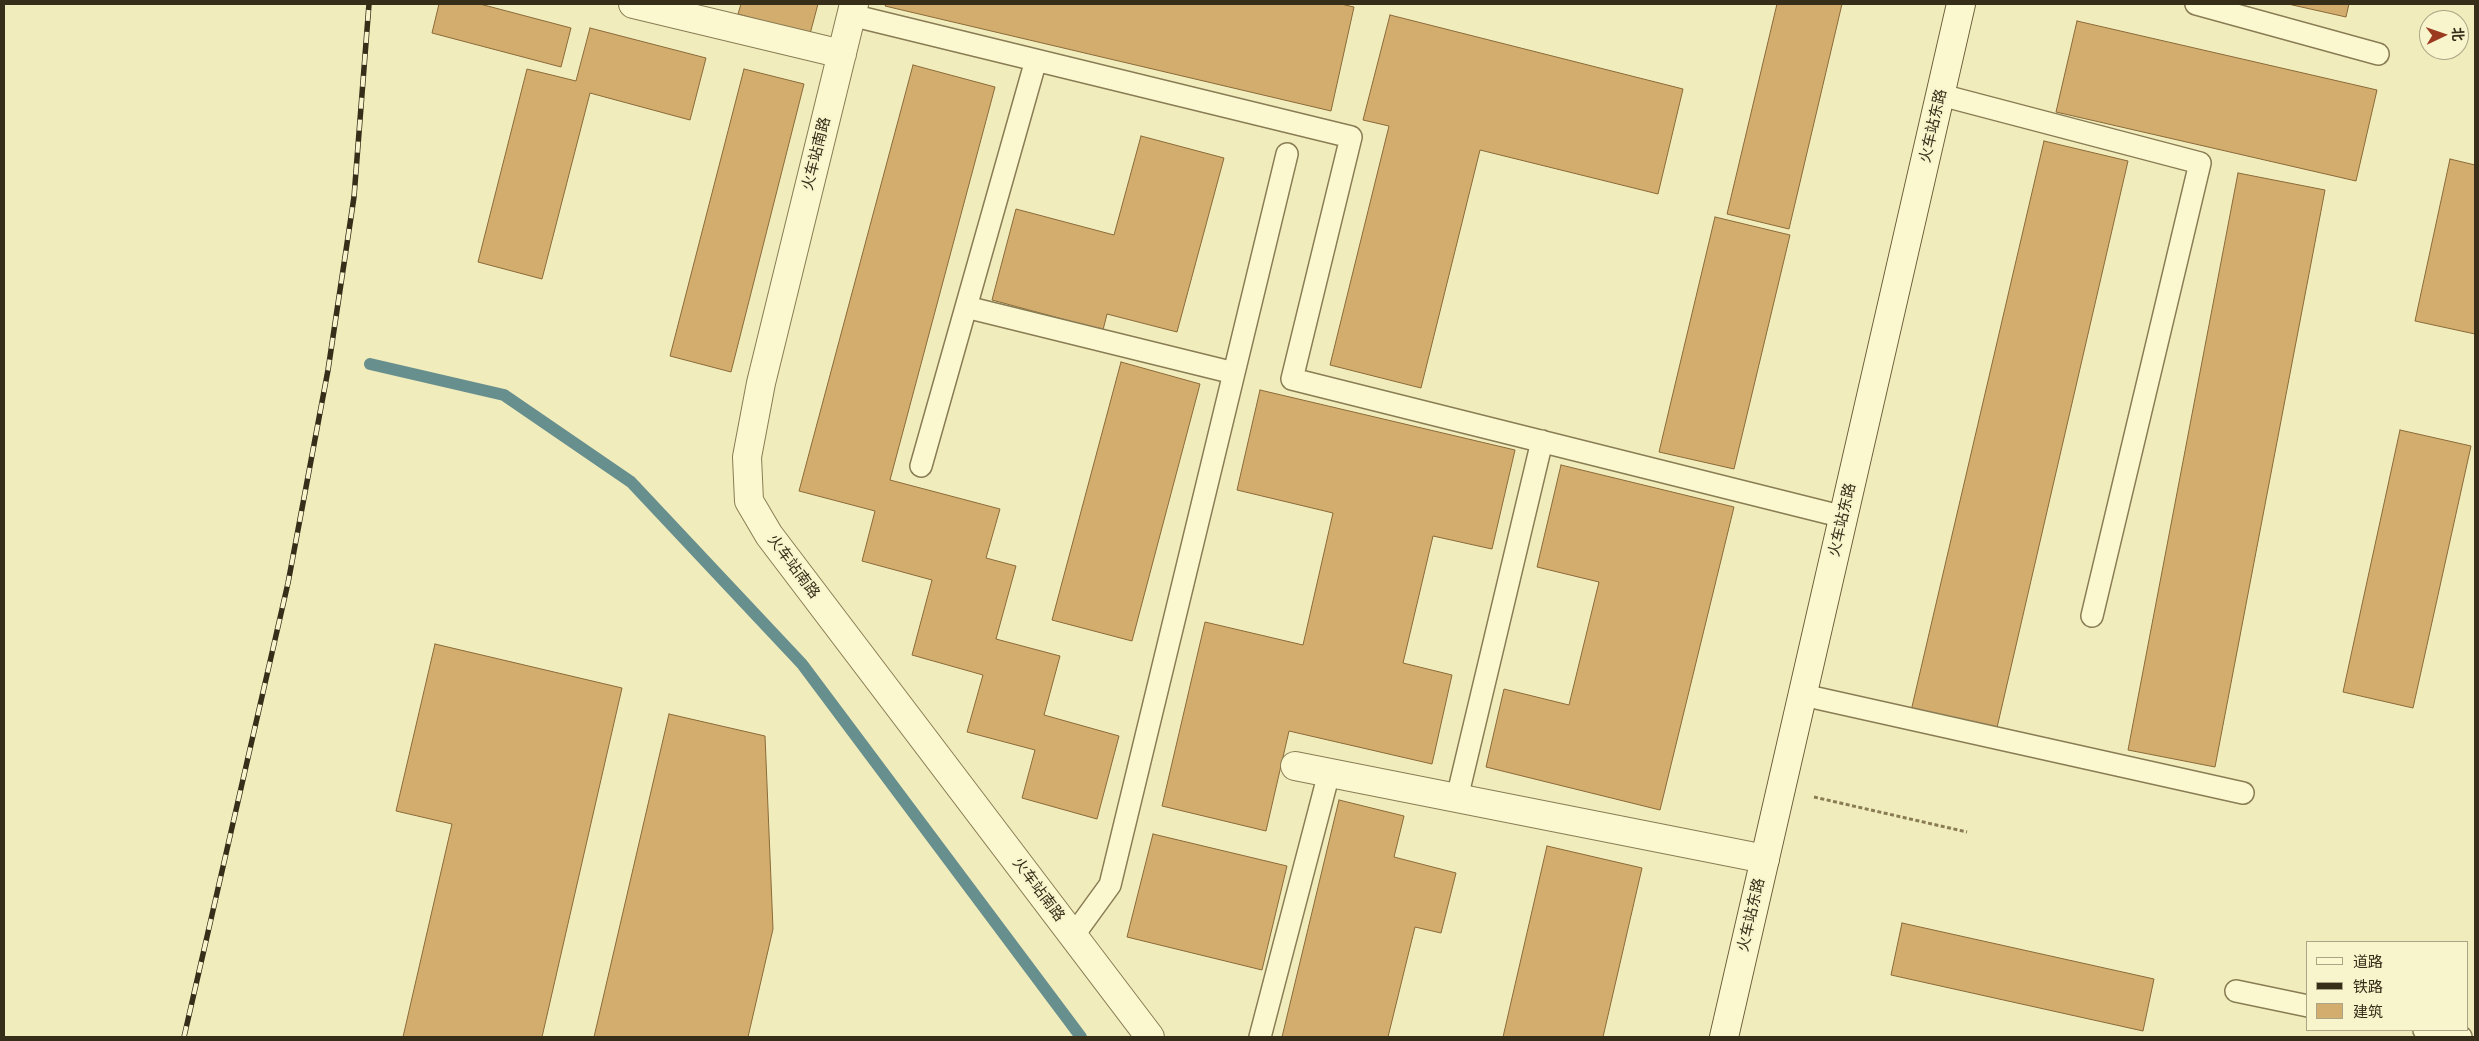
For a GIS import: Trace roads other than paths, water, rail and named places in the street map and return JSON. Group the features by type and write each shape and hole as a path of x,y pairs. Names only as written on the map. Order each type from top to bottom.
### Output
{"street":[{"path":"633,4 842,54"},
{"name":"火车站东路","path":"1724,1037 1961,4"},
{"name":"火车站南路","path":"853,9 761,383 747,457 749,501 769,535 1150,1037"},
{"path":"1295,766 1765,859"}],"lane":[{"path":"2196,4 2378,54"},
{"path":"853,9 1036,60 1352,137 1292,379 1844,517"},
{"path":"921,466 1036,60"},
{"path":"1941,95 2200,163 2092,616"},
{"path":"1073,936 1110,885 1287,154"},
{"path":"966,307 1234,373"},
{"path":"1457,798 1542,441"},
{"path":"1803,695 2243,793"},
{"path":"1260,1037 1329,772"},
{"path":"2236,992 2306,1006"},
{"path":"2429,1031 2461,1037"}],"waterway":[{"path":"370,364 504,395 631,482 802,664 1081,1037"}],"railway":[{"path":"184,1037 288,583 328,370 354,197 369,4"}]}
